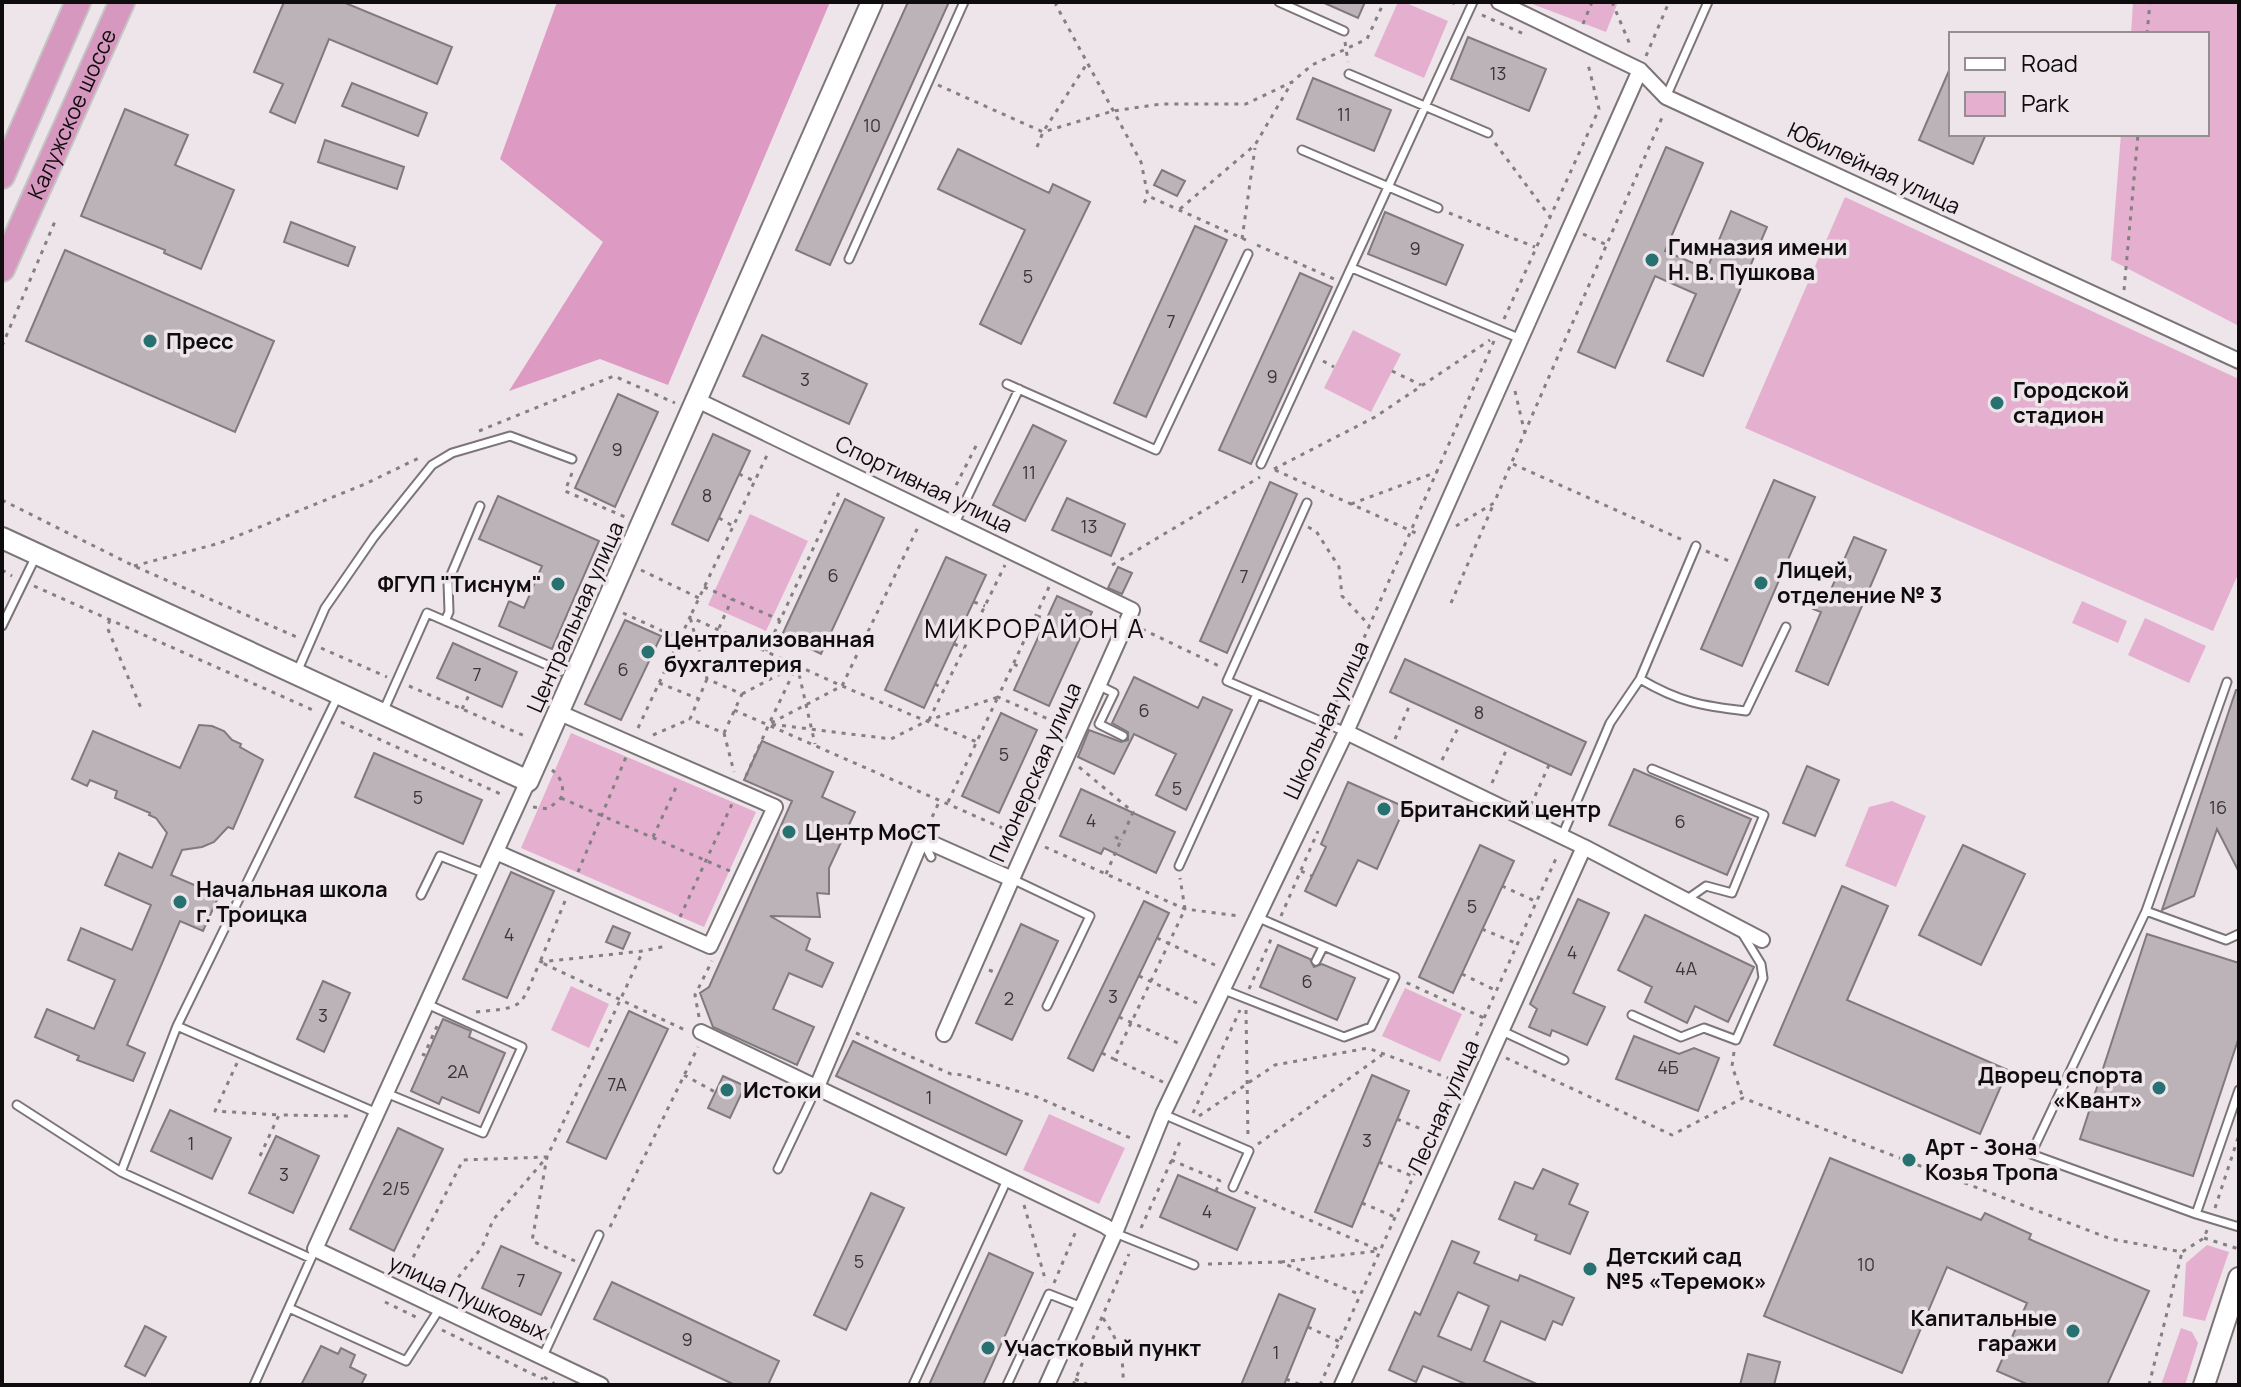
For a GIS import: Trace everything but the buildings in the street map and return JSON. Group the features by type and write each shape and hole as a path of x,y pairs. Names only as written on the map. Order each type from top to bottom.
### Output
{"highway":[{"name":"Калужское шоссе","path":"2,176 78,2"},
{"name":"Калужское шоссе","path":"2,269 122,2"}],"main road":[{"name":"Центральная улица","path":"528,781 626,563 687,402 872,2"},
{"path":"2,538 528,781"},
{"path":"2204,1385 2239,1278"}],"street":[{"name":"Юбилейная улица","path":"1499,2 1640,70 1666,97 2239,361"},
{"name":"Школьная улица","path":"1047,1385 1115,1233 1163,1114 1346,732 1640,70"},
{"name":"Спортивная улица","path":"687,402 934,513 1132,610"},
{"name":"Пионерская улица","path":"922,839 1012,879 1132,610"},
{"path":"496,852 710,946 775,807 736,797 685,768 560,713"},
{"path":"1346,732 1564,837 1762,940"},
{"name":"Центральная улица","path":"313,1254 528,781"},
{"path":"816,1089 922,839"},
{"name":"Лесная улица","path":"1342,1385 1584,847"},
{"path":"944,1034 1012,879"},
{"path":"702,1035 1115,1233"},
{"name":"улица Пушковых","path":"313,1254 440,1304 601,1385"}],"lane":[{"path":"849,259 964,2"},
{"path":"1279,2 1344,31"},
{"path":"1261,464 1473,2"},
{"path":"1666,97 1708,2"},
{"path":"1349,74 1488,133"},
{"path":"1302,150 1438,208"},
{"path":"1007,384 1156,450 1248,254"},
{"path":"1352,268 1521,339"},
{"path":"955,523 1019,389"},
{"path":"296,674 325,608 366,549 432,465 452,453 510,436 572,459"},
{"path":"1307,503 1227,681 1346,732"},
{"path":"445,621 449,612 448,582 480,506"},
{"path":"1564,837 1610,723 1640,679 1696,546"},
{"path":"3,623 37,555"},
{"path":"382,714 427,613 561,671"},
{"path":"1640,679 1670,696 1702,706 1746,711 1786,627"},
{"path":"2227,682 2146,911 2031,1154 2239,1227"},
{"path":"1098,685 1114,693 1099,724 1123,736"},
{"path":"121,1172 177,1026 338,694"},
{"path":"1179,866 1257,694"},
{"path":"1652,769 1764,815 1732,893 1706,886 1686,900"},
{"path":"922,839 931,857"},
{"path":"421,895 440,856 486,874"},
{"path":"1012,879 1090,916 1047,1006"},
{"path":"2146,911 2226,940 2239,934"},
{"path":"1224,990 1344,1037 1371,1027 1395,977 1259,918"},
{"path":"1632,1015 1681,1037 1704,1028 1736,1040 1763,978 1761,964 1739,928"},
{"path":"1316,961 1323,947"},
{"path":"386,1093 483,1133 522,1047 427,1004"},
{"path":"177,1026 377,1113"},
{"path":"1502,1031 1564,1060"},
{"path":"778,1169 816,1089"},
{"path":"2196,1214 2239,1090"},
{"path":"17,1105 121,1172 313,1254 254,1385"},
{"path":"1163,1114 1249,1151 1233,1187"},
{"path":"913,1385 1006,1182"},
{"path":"1115,1233 1194,1265"},
{"path":"547,1359 599,1235"},
{"path":"1007,1385 1049,1294 1082,1307"},
{"path":"289,1308 406,1361 440,1304"}],"path":[{"path":"1057,2 1086,64 1141,162 1148,196 1144,203"},
{"path":"929,81 1043,132 1113,111 1161,104 1246,104 1292,82 1312,65 1367,39 1384,2"},
{"path":"1499,330 1599,109 1578,39 1592,2"},
{"path":"1612,2 1640,70"},
{"path":"1640,70 1669,2"},
{"path":"2147,32 2150,2"},
{"path":"1344,31 1349,74"},
{"path":"1037,147 1043,132 1086,64"},
{"path":"1180,209 1255,145 1292,82"},
{"path":"1451,603 1664,113"},
{"path":"1488,133 1550,217"},
{"path":"2122,307 2138,136"},
{"path":"1242,238 1255,145"},
{"path":"1148,196 1345,284"},
{"path":"1438,208 1536,248"},
{"path":"2,346 56,219"},
{"path":"1583,234 1607,245"},
{"path":"1112,565 1274,470 1375,417 1496,335 1291,806"},
{"path":"1392,371 1422,386"},
{"path":"478,431 614,376 687,402"},
{"path":"1514,389 1525,434"},
{"path":"769,724 842,686 920,523 947,503 980,437"},
{"path":"407,1047 424,1055 442,1015 513,1008 521,1004 631,744 772,445"},
{"path":"134,566 220,543 421,458"},
{"path":"572,459 572,476 565,491 628,518"},
{"path":"1513,464 1729,561"},
{"path":"1274,470 1431,540"},
{"path":"1351,504 1437,472"},
{"path":"739,474 755,481"},
{"path":"766,651 842,485"},
{"path":"2,500 134,566 531,739"},
{"path":"1452,528 1494,503"},
{"path":"719,518 733,526"},
{"path":"1298,522 1316,531 1339,567 1342,596 1370,626"},
{"path":"626,563 699,598"},
{"path":"929,720 1006,563"},
{"path":"2,570 506,796"},
{"path":"948,803 1056,573"},
{"path":"704,587 780,620"},
{"path":"718,629 732,599"},
{"path":"974,602 985,606"},
{"path":"616,610 679,639"},
{"path":"1037,616 1046,619"},
{"path":"690,617 842,686 977,742"},
{"path":"631,744 690,719 707,679 690,617"},
{"path":"110,620 107,627 141,708"},
{"path":"562,625 579,632"},
{"path":"954,644 964,648"},
{"path":"1014,664 1023,669"},
{"path":"736,797 724,733 734,710 742,694 797,665"},
{"path":"797,665 815,744"},
{"path":"540,962 666,947 797,665"},
{"path":"707,679 742,694"},
{"path":"659,683 699,699"},
{"path":"935,684 944,689"},
{"path":"462,709 470,693"},
{"path":"769,724 891,739 929,720 998,697 1077,732"},
{"path":"1393,741 1411,702"},
{"path":"734,710 1185,909 1259,918"},
{"path":"690,719 724,733"},
{"path":"1441,764 1460,724"},
{"path":"982,730 991,734"},
{"path":"1490,787 1508,746"},
{"path":"1066,757 1133,812 1106,874"},
{"path":"1530,806 1549,765"},
{"path":"532,807 548,809 561,798 560,777 549,768"},
{"path":"653,837 685,768"},
{"path":"963,771 972,775"},
{"path":"561,798 742,877"},
{"path":"922,839 940,800"},
{"path":"1110,834 1121,840"},
{"path":"1320,1385 1564,837"},
{"path":"1114,1059 1185,909 1179,866"},
{"path":"1301,871 1312,876"},
{"path":"1502,886 1537,902"},
{"path":"1482,929 1518,944"},
{"path":"1157,938 1220,968"},
{"path":"584,1266 532,1241 547,1157 643,951"},
{"path":"610,1227 702,1035 695,995 716,953"},
{"path":"540,962 702,1035"},
{"path":"1462,974 1497,991"},
{"path":"1139,976 1204,1006"},
{"path":"1395,977 1484,1018"},
{"path":"1246,997 1249,1151"},
{"path":"1119,1017 1186,1046"},
{"path":"842,1027 951,1074 1037,1097 1143,1143"},
{"path":"1736,1040 1732,1066 1743,1098"},
{"path":"1073,1385 1188,1123 1275,1065 1368,1048 1456,1081"},
{"path":"1492,1052 1672,1135 1743,1098 2111,1239 2182,1252 2149,1385"},
{"path":"1102,1053 1168,1084"},
{"path":"241,1054 215,1111 351,1116"},
{"path":"1249,1151 1383,1054"},
{"path":"684,1075 715,1092"},
{"path":"260,1156 279,1115"},
{"path":"1397,1119 1433,1134"},
{"path":"400,1281 463,1160 547,1157"},
{"path":"440,1304 482,1247 493,1220 547,1157"},
{"path":"1171,1160 1381,1251"},
{"path":"1379,1162 1414,1177"},
{"path":"1216,1191 1220,1181"},
{"path":"1006,1182 1020,1193 1049,1294"},
{"path":"1362,1203 1396,1217"},
{"path":"1049,1294 1080,1222"},
{"path":"2204,1238 2239,1249"},
{"path":"1194,1265 1280,1262 1381,1251"},
{"path":"1280,1262 1361,1295"},
{"path":"389,1304 417,1318"},
{"path":"1102,1316 1117,1339 1124,1365 1123,1385"},
{"path":"431,1325 556,1385"},
{"path":"1308,1327 1340,1342"},
{"path":"543,1379 547,1359"},
{"path":"1075,1379 1089,1385"},
{"path":"1286,1379 1301,1385"}],"green space":[{"path":"1398,2 1448,21 1424,78 1374,56"},
{"path":"1527,2 1618,2 1606,32"},
{"path":"2133,2 2239,2 2239,326 2111,260 2121,136 2209,136 2209,32 2131,32"},
{"name":"Городской стадион","path":"1845,197 2239,379 2239,572 2213,631 1745,428"},
{"path":"1353,330 1401,354 1371,412 1324,388"},
{"path":"750,514 808,541 766,631 708,605"},
{"path":"2082,601 2127,621 2118,643 2072,623"},
{"path":"2145,618 2206,646 2189,683 2128,655"},
{"path":"571,733 756,812 704,927 521,848"},
{"path":"1892,801 1926,816 1896,887 1845,866 1869,807"},
{"path":"571,986 609,1004 589,1048 551,1030"},
{"path":"1405,988 1462,1014 1440,1062 1382,1036"},
{"path":"1049,1114 1125,1148 1099,1204 1023,1170"},
{"path":"2207,1245 2229,1252 2205,1321 2183,1316 2186,1263"},
{"path":"2181,1328 2192,1332 2198,1343 2185,1385 2161,1385"}],"shaded area":[{"path":"557,2 830,2 668,385 600,359 509,391 603,242 500,159"}],"place":[{"name":"Гимназия имени Н. В. Пушкова","path":"1652,260"},
{"name":"Пресс","path":"150,341"},
{"name":"Городской стадион","path":"1997,403"},
{"name":"Лицей, отделение № 3","path":"1761,583"},
{"name":"ФГУП \"Тиснум\"","path":"558,584"},
{"name":"Централизованная бухгалтерия","path":"648,652"},
{"name":"Британский центр","path":"1384,809"},
{"name":"Центр МоСТ","path":"789,832"},
{"name":"Начальная школа г. Троицка","path":"180,902"},
{"name":"Дворец спорта «Квант»","path":"2159,1088"},
{"name":"Истоки","path":"727,1090"},
{"name":"Арт - Зона Козья Тропа","path":"1909,1160"},
{"name":"Детский сад №5 «Теремок»","path":"1590,1269"},
{"name":"Капитальные гаражи","path":"2073,1331"},
{"name":"Участковый пункт","path":"988,1348"}],"district":[{"name":"МИКРОРАЙОН А","path":"1035,629"}]}
